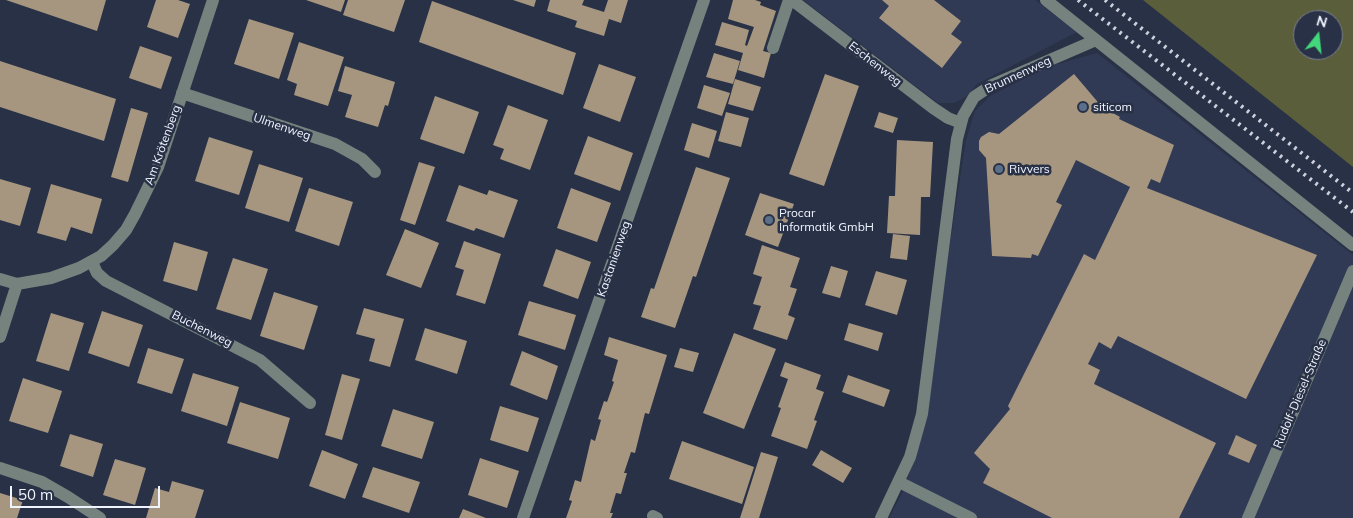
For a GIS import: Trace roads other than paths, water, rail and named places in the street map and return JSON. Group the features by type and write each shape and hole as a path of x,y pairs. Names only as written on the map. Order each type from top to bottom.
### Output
{"street":[{"name":"Am Krötenberg","path":"17,284 66,273 92,262 113,245 126,230 158,166 213,0"},
{"name":"Kastanienweg","path":"523,518 704,0"},
{"path":"773,48 791,0"},
{"name":"Eschenweg","path":"791,0 933,108 960,123"},
{"path":"1046,0 1353,245"},
{"name":"Brunnenweg","path":"882,518 915,443 922,414 960,123 974,97 987,88 1096,40"},
{"name":"Ulmenweg","path":"182,93 335,144 362,160 375,172"},
{"name":"Buchenweg","path":"92,262 106,281 260,360 310,403"},
{"name":"Rudolf-Diesel-Straße","path":"1248,518 1353,271"},
{"path":"0,279 17,284 0,337"},
{"path":"0,468 42,482 68,496 100,518"},
{"path":"899,482 971,518"}],"railway":[{"path":"1078,0 1353,212"},
{"path":"1105,0 1353,193"}],"place":[{"name":"siticom","path":"1083,107"},
{"name":"Rivvers","path":"999,169"},
{"name":"Procar Informatik GmbH","path":"769,220"}]}
